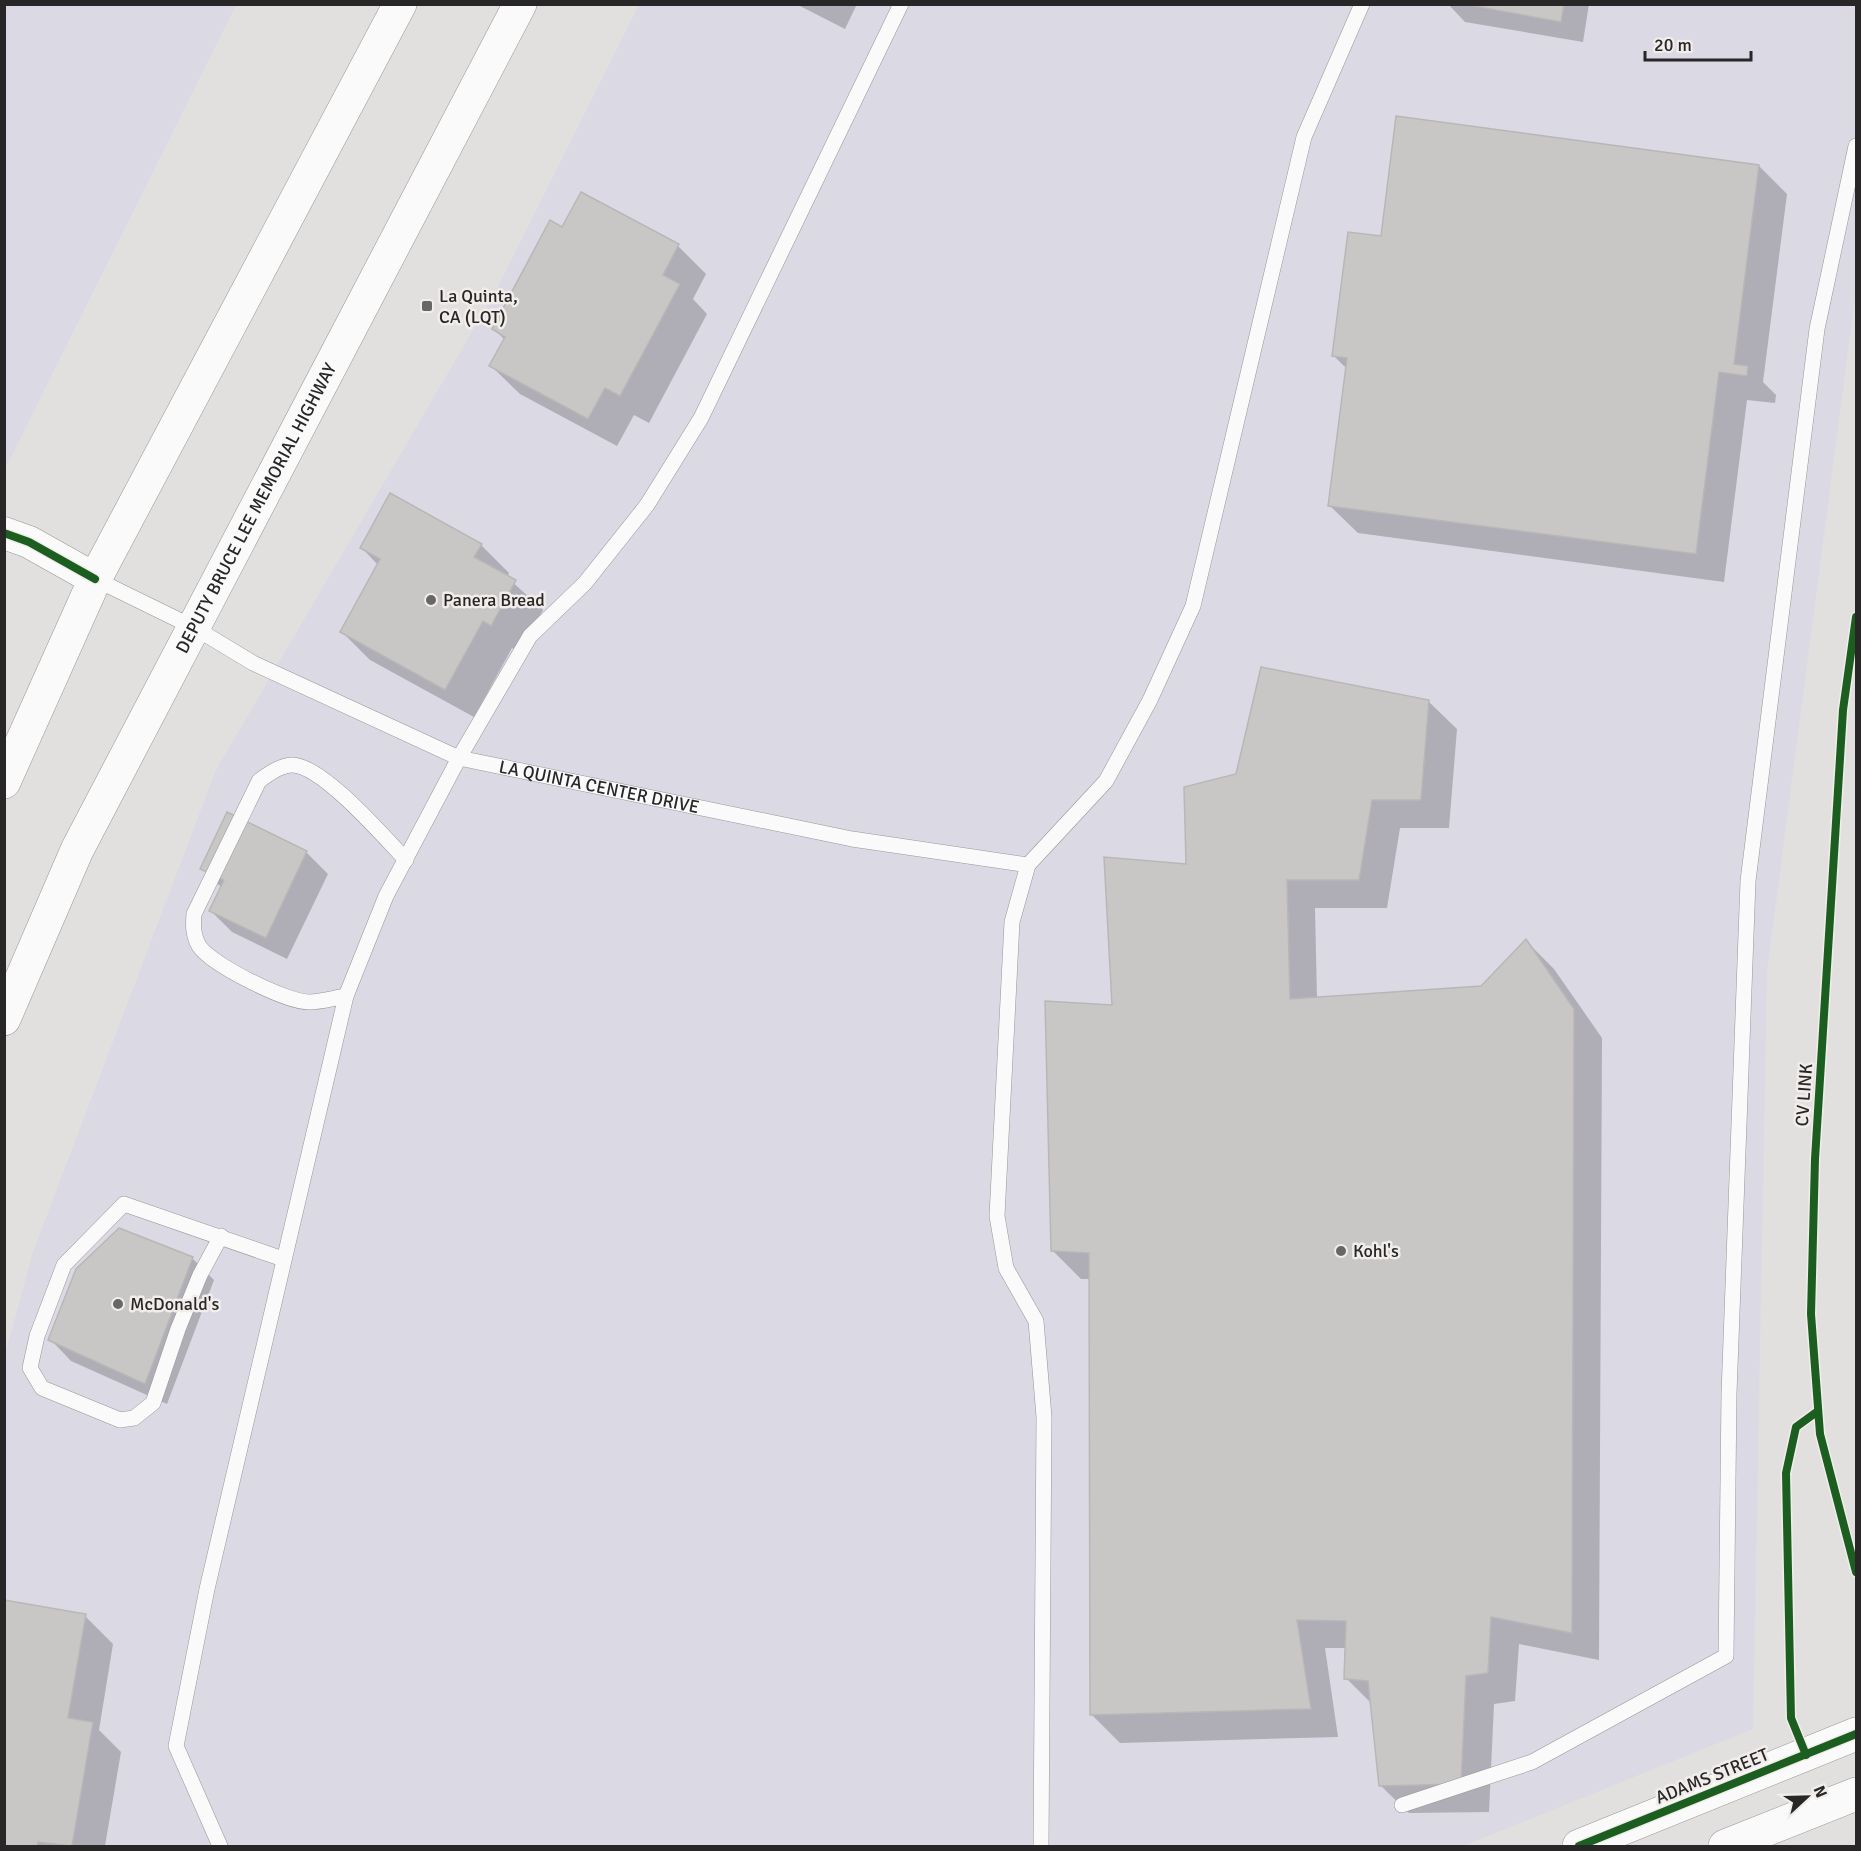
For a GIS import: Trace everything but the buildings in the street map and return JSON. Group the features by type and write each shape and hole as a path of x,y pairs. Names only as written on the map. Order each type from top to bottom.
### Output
{"main road":[{"path":"4,782 95,579 400,4"},
{"name":"DEPUTY BRUCE LEE MEMORIAL HIGHWAY","path":"4,1019 77,850 520,4"},
{"name":"ADAMS STREET","path":"1579,1846 1857,1734"},
{"path":"1725,1846 1857,1794"}],"street":[{"path":"4,533 29,542 95,579"}],"lane":[{"path":"220,1846 176,1746 207,1589 282,1259 346,996 387,896 459,758 531,636 585,583 647,505 701,418 901,4"},
{"path":"1041,1846 1044,1417 1036,1321 1006,1268 997,1216 1012,921 1028,865 1106,781 1150,700 1193,606 1304,137 1362,4"},
{"path":"1402,1805 1532,1762 1726,1656 1729,1394 1748,881 1817,328 1857,146"},
{"name":"LA QUINTA CENTER DRIVE","path":"95,579 195,628 253,663 459,758 852,839 1028,865"},
{"path":"346,996 309,1002 288,998 213,960 200,947 193,933 194,914 259,781 291,764 305,767 323,777 406,860"},
{"path":"221,1236 200,1275 178,1329 153,1403 134,1418 120,1420 42,1388 30,1368 37,1336 64,1265 123,1204 221,1236 282,1259"}],"shaded area":[{"path":"4,5 236,5 5,469"},
{"path":"639,5 1856,5 1856,290 1767,971 1753,1729 1463,1846 5,1846 5,1354 33,1252 216,770 497,289"}],"cycle path":[{"path":"4,533 29,542 95,579"},
{"name":"CV LINK","path":"1856,617 1843,710 1815,1159 1811,1314 1820,1434 1856,1572"},
{"path":"1806,1755 1791,1718 1786,1473 1796,1427 1818,1411"},
{"path":"1579,1846 1856,1734"}],"place":[{"name":"La Quinta, CA (LQT)","path":"427,306"},
{"name":"Panera Bread","path":"431,600"},
{"name":"Kohl's","path":"1341,1251"},
{"name":"McDonald's","path":"118,1304"}]}
